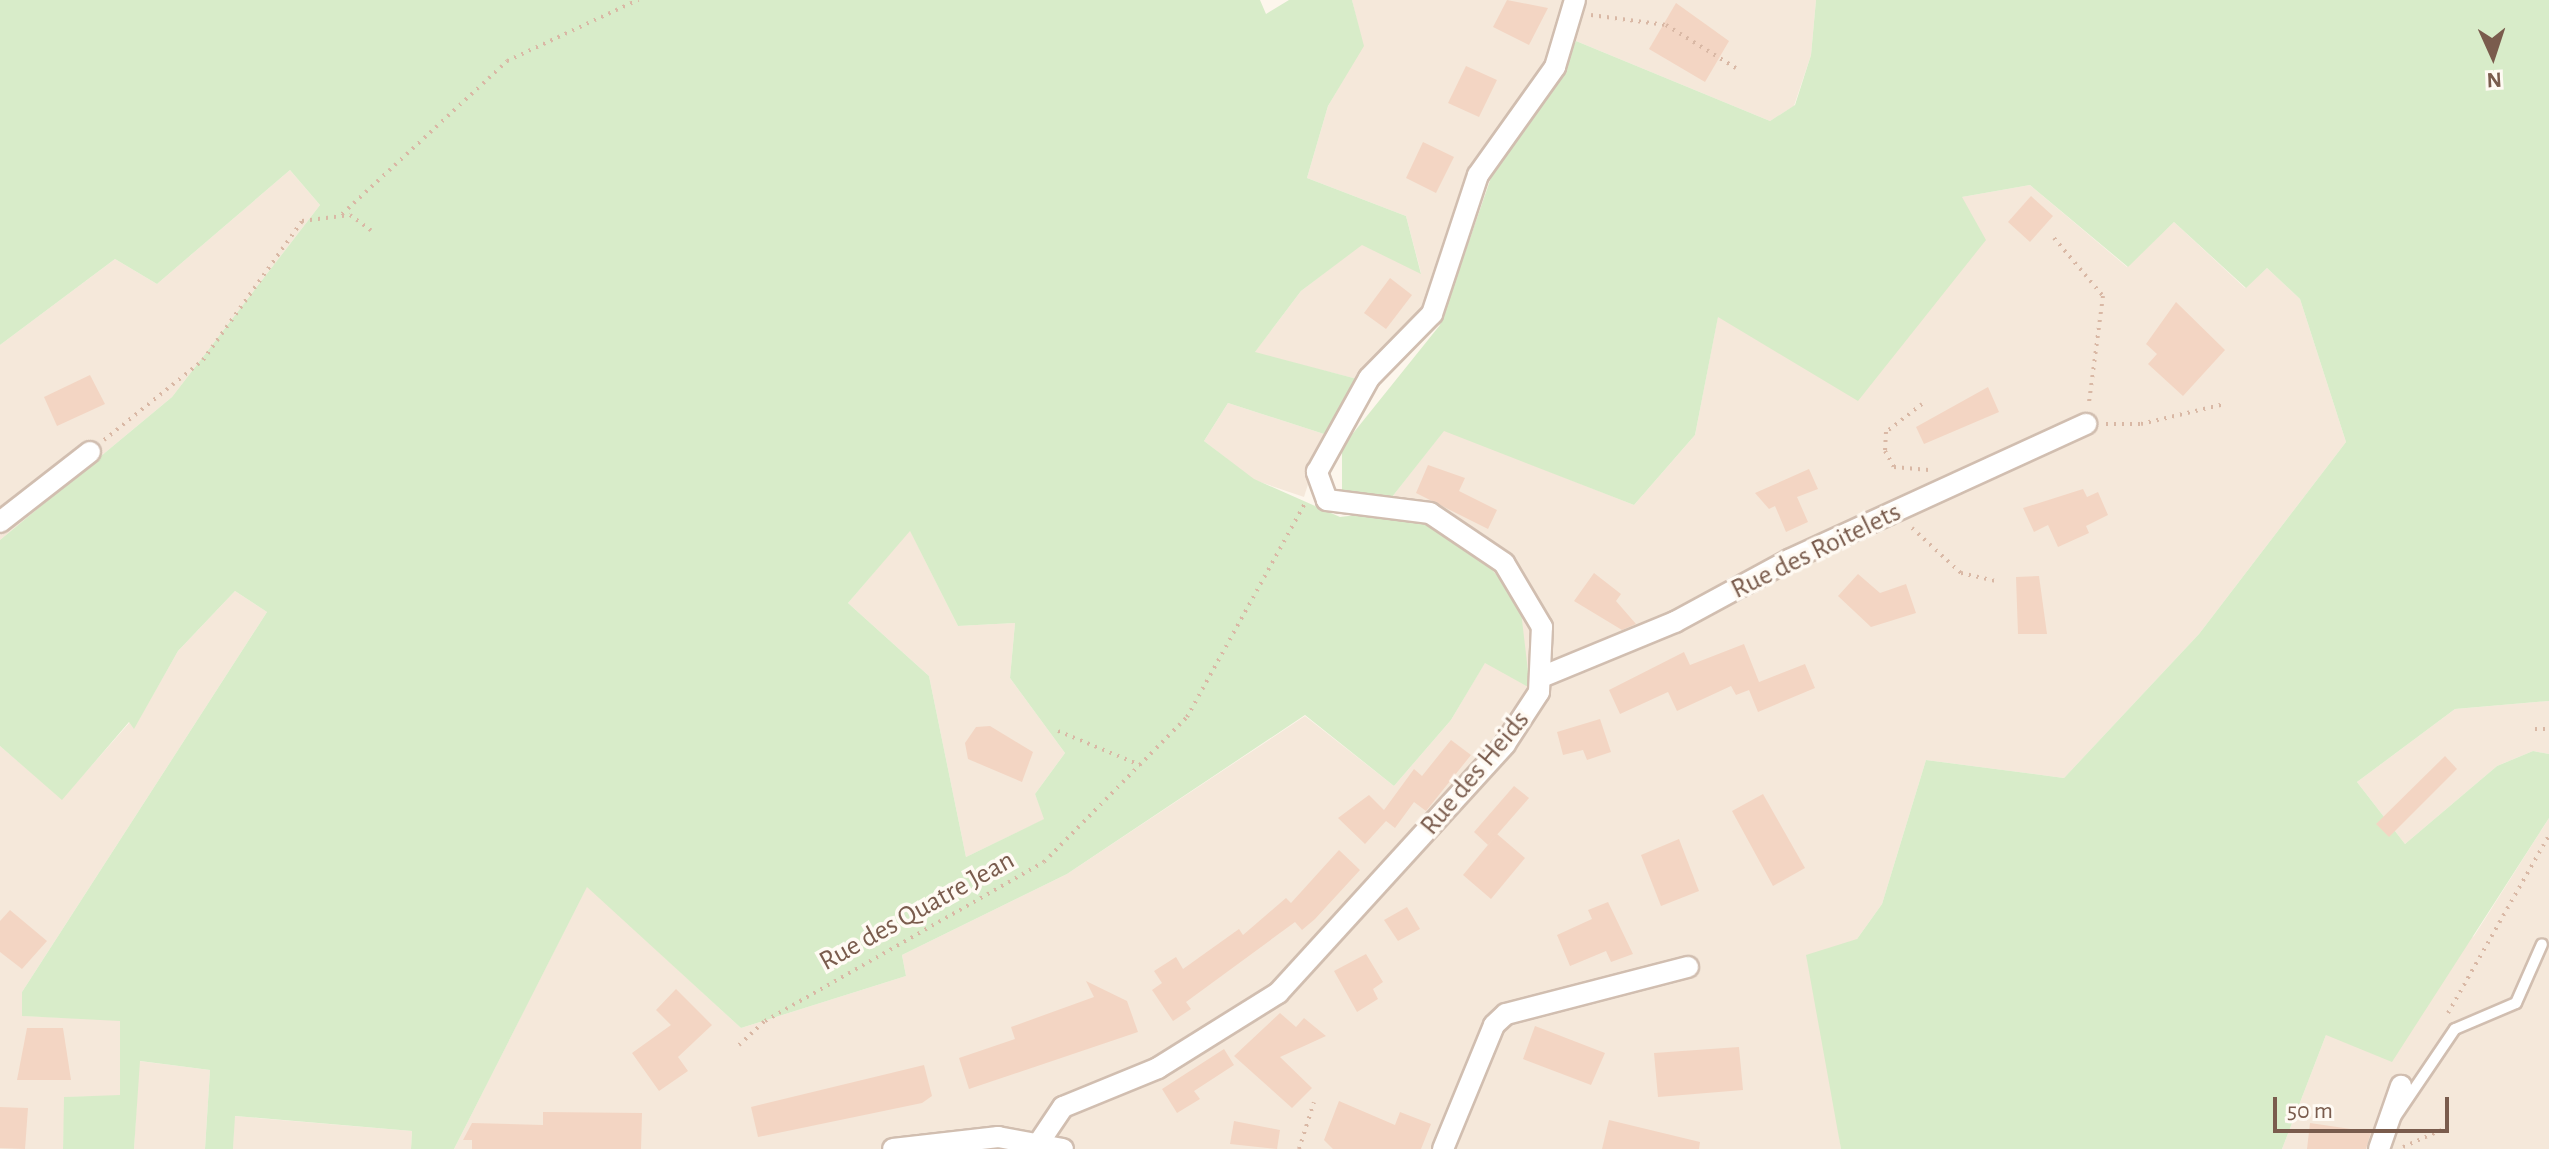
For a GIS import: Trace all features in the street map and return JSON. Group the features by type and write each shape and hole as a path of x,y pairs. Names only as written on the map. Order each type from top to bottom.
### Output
{"street":[{"path":"1544,676 1542,627 1504,563 1430,513 1345,508 1319,488 1317,472 1340,418 1432,314 1478,175 1555,67 1574,4"},
{"name":"Rue des Roitelets","path":"1544,676 1675,622 1894,512 2086,424"},
{"path":"0,522 90,452"},
{"name":"Rue des Heids","path":"1038,1144 1063,1107 1158,1068 1278,993 1505,744 1544,676"},
{"path":"1443,1149 1494,1025 1506,1014 1688,967"},
{"path":"2379,1149 2401,1086"},
{"path":"893,1149 998,1137 1063,1149"}],"lane":[{"path":"2387,1127 2455,1029 2516,1003 2542,944"}],"path":[{"path":"342,214 350,202 507,61 638,0"},
{"path":"1574,4 1666,25 1736,68"},
{"path":"90,452 203,360 302,221 342,214 371,230"},
{"path":"2054,238 2103,296 2086,424 2141,424 2225,404"},
{"path":"1922,404 1886,432 1885,451 1894,467 1916,473 1941,467"},
{"name":"Rue des Quatre Jean","path":"739,1045 765,1021 1044,862 1187,717 1298,509 1319,488"},
{"path":"1894,512 1961,573 1995,581"},
{"path":"2535,729 2549,729"},
{"path":"1058,731 1140,765"},
{"path":"2444,1019 2549,835"},
{"path":"1299,1149 1314,1102"},
{"path":"2397,1149 2446,1128"}],"shaded area":[{"path":"1352,0 1816,0 1811,55 1794,106 1770,121 1576,41 1518,103 1430,308 1357,379 1254,353 1301,291 1362,244 1421,273 1406,216 1307,178 1328,106 1363,46"},
{"path":"290,170 320,205 172,397 0,540 0,345 115,259 157,284"},
{"path":"2030,185 2127,267 2174,222 2245,288 2267,268 2300,299 2346,442 2199,634 2064,778 1926,760 1882,904 1857,939 1834,1100 1841,1149 454,1149 587,886 741,1028 906,976 902,955 1067,874 1305,716 1394,786 1451,720 1520,603 1463,535 1390,511 1392,497 1444,430 1634,505 1695,435 1718,316 1962,197"},
{"path":"1228,403 1324,434 1304,497 1254,480 1204,441"},
{"path":"910,530 958,626 1015,623 1010,678 1065,753 1035,794 1045,819 966,857 929,676 848,603"},
{"path":"235,591 267,612 22,992 23,1016 120,1020 120,1096 65,1097 63,1149 0,1149 0,746 62,799 130,722 134,728 178,651"},
{"path":"2549,701 2549,754 2533,751 2497,766 2405,844 2357,782 2455,709"},
{"path":"2549,818 2549,1149 2282,1149 2326,1035 2474,936"},
{"path":"139,1061 210,1070 205,1149 134,1149"},
{"path":"234,1116 412,1131 411,1149 233,1149"}],"green space":[{"path":"0,0 1260,0 1266,14 1289,0 1352,0 1364,46 1328,106 1307,178 1406,216 1421,274 1362,245 1301,291 1255,352 1357,379 1324,434 1228,403 1204,441 1254,479 1340,517 1390,511 1463,535 1520,603 1530,688 1485,663 1451,720 1394,786 1305,715 1067,874 902,955 906,976 741,1028 587,887 454,1149 411,1149 412,1131 235,1116 233,1149 205,1149 210,1070 140,1061 134,1149 63,1149 64,1097 120,1095 120,1021 22,1016 22,992 267,612 235,591 178,651 134,729 129,722 62,800 0,746 0,540 172,397 320,205 290,170 157,284 115,259 0,345","holes":["910,531 958,626 1015,623 1010,678 1065,753 1035,794 1044,819 966,857 929,676 848,603"]},
{"path":"1816,0 2549,0 2549,701 2455,709 2357,782 2405,844 2497,766 2533,751 2549,754 2549,818 2392,1062 2326,1035 2282,1149 1841,1149 1806,955 1857,939 1882,904 1926,760 2064,778 2199,634 2346,442 2300,299 2267,268 2246,288 2174,222 2128,267 2030,185 1962,197 1986,240 1858,401 1718,317 1695,435 1634,505 1444,431 1392,497 1342,491 1342,447 1440,325 1495,166 1556,84 1576,41 1770,121 1795,105 1811,55"}],"building":[{"path":"1507,0 1548,8 1529,45 1493,27"},
{"path":"1676,3 1729,41 1705,82 1649,49"},
{"path":"1466,66 1497,80 1479,117 1448,103"},
{"path":"1423,142 1454,157 1436,193 1406,178"},
{"path":"2031,196 2053,216 2030,242 2008,222"},
{"path":"1390,278 1412,295 1386,329 1364,313"},
{"path":"2176,302 2225,350 2183,396 2148,364 2157,354 2146,344"},
{"path":"90,375 105,404 57,426 44,397"},
{"path":"1988,387 1999,412 1924,444 1916,427"},
{"path":"1428,465 1465,478 1459,491 1497,510 1488,529 1416,493"},
{"path":"1809,469 1818,489 1797,497 1808,522 1786,532 1775,506 1769,509 1755,493"},
{"path":"2083,489 2087,497 2098,492 2108,515 2086,526 2089,533 2058,547 2048,525 2034,532 2023,508"},
{"path":"1594,573 1621,594 1616,601 1636,624 1622,630 1574,601"},
{"path":"1858,574 1880,593 1906,584 1916,613 1871,627 1838,596"},
{"path":"2039,576 2047,634 2018,634 2016,577"},
{"path":"1744,644 1759,682 1805,664 1815,688 1758,712 1749,690 1736,695 1731,686 1677,711 1668,692 1620,714 1609,690 1684,652 1690,665"},
{"path":"1600,719 1611,752 1587,760 1583,750 1563,755 1557,732"},
{"path":"990,726 1033,752 1022,782 968,759 965,743 976,727"},
{"path":"1451,740 1471,755 1426,811 1414,802 1395,828 1386,821 1365,844 1338,818 1369,795 1384,810 1414,769 1422,776"},
{"path":"2445,756 2457,769 2389,837 2376,824"},
{"path":"1514,786 1529,798 1488,845 1474,832"},
{"path":"1763,794 1805,868 1773,886 1732,811"},
{"path":"1497,834 1525,858 1491,899 1463,875"},
{"path":"1679,839 1699,891 1661,906 1641,855"},
{"path":"1339,850 1360,870 1315,919 1302,930 1295,922 1186,1002 1191,1009 1173,1021 1152,990 1162,983 1154,971 1176,957 1183,969 1239,929 1243,935 1286,898 1291,903"},
{"path":"1608,902 1633,954 1611,962 1606,951 1570,966 1557,935 1592,919 1588,910"},
{"path":"1407,907 1420,929 1398,941 1384,920"},
{"path":"10,910 47,941 22,969 0,952 0,921"},
{"path":"1366,954 1383,982 1373,989 1378,999 1357,1012 1334,971"},
{"path":"1086,981 1127,1001 1138,1032 969,1089 959,1058 1015,1039 1011,1027 1094,997"},
{"path":"676,989 712,1025 678,1057 688,1071 659,1091 632,1053 671,1025 656,1010"},
{"path":"1280,1013 1296,1027 1304,1018 1326,1036 1280,1057 1312,1088 1292,1108 1234,1056"},
{"path":"1535,1026 1605,1053 1591,1085 1523,1059"},
{"path":"27,1028 63,1028 71,1080 17,1080"},
{"path":"1739,1047 1743,1090 1658,1097 1654,1053"},
{"path":"1224,1049 1234,1065 1194,1091 1200,1099 1177,1113 1162,1089"},
{"path":"924,1065 932,1096 922,1103 758,1137 751,1107"},
{"path":"1339,1101 1395,1125 1400,1112 1431,1124 1421,1149 1333,1149 1324,1140"},
{"path":"0,1107 28,1108 25,1149 0,1148"},
{"path":"543,1112 642,1113 641,1149 472,1149 472,1140 463,1140 472,1123 543,1125"},
{"path":"1609,1120 1700,1142 1699,1149 1602,1149"},
{"path":"1234,1121 1280,1130 1277,1149 1230,1144"},
{"path":"2310,1123 2371,1132 2366,1149 2307,1149"}]}
